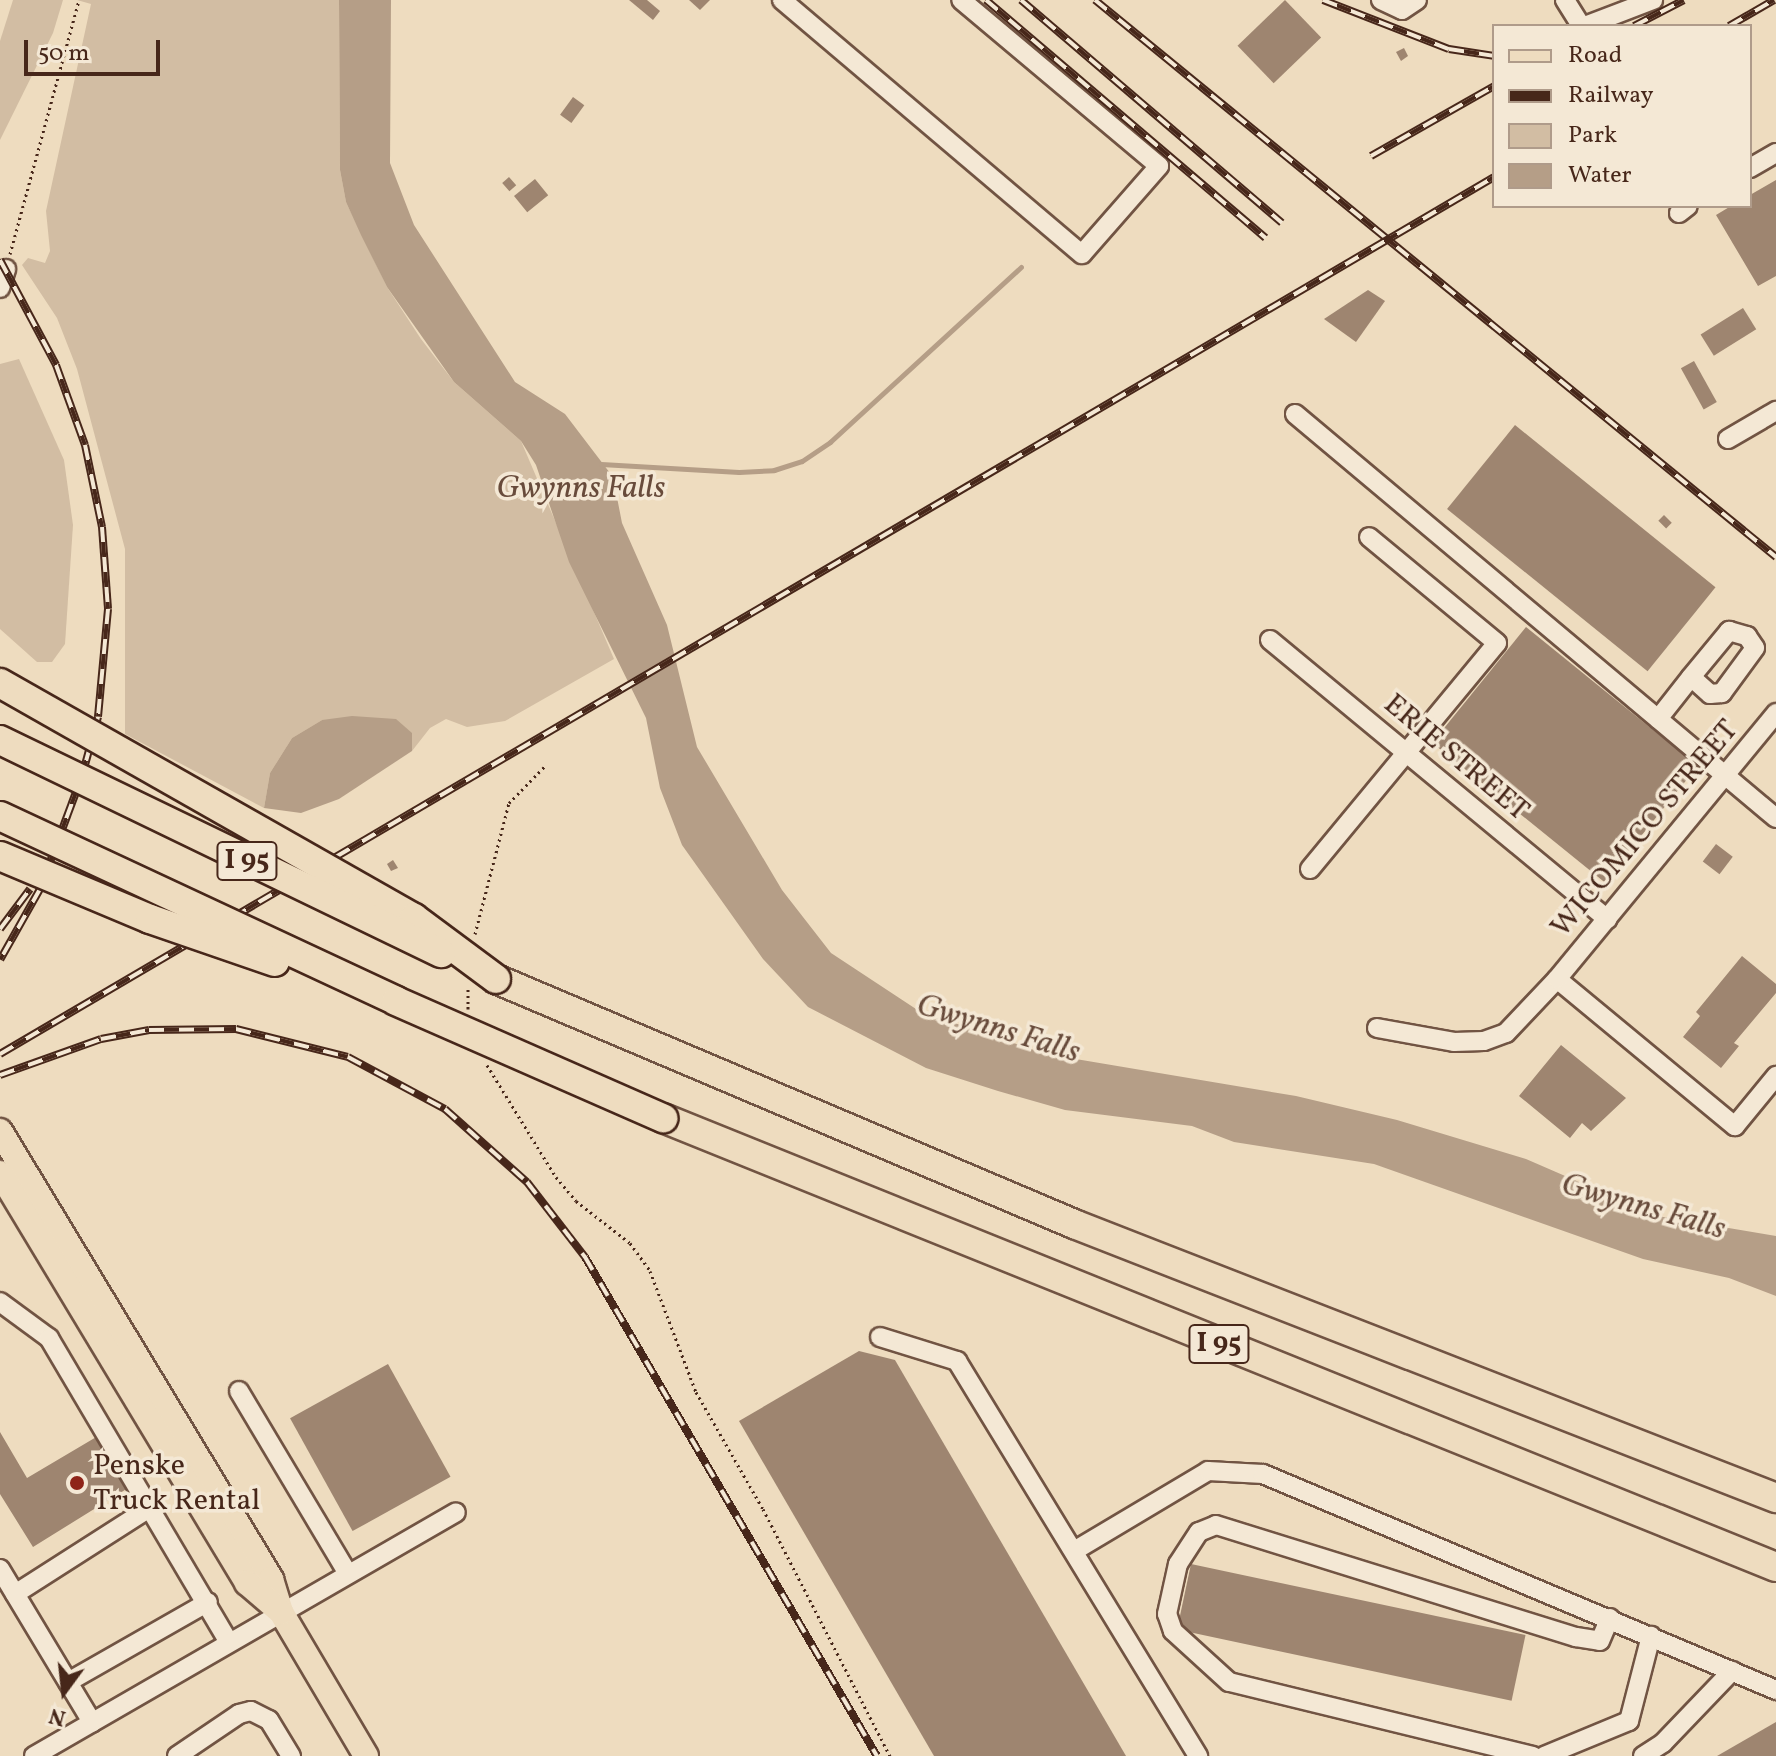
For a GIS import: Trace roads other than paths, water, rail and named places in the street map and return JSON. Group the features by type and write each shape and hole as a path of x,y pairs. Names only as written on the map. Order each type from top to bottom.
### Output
{"highway":[{"path":"0,683 414,918 496,979"},
{"name":"I 95","path":"0,740 496,979 1074,1224 1776,1498"},
{"name":"I 95","path":"0,816 396,1001 663,1118 1776,1567"},
{"path":"0,856 150,919 396,1001"},
{"path":"1678,1458 1776,1484"}],"main road":[{"path":"0,1131 100,1324"},
{"path":"0,1173 271,1579 281,1612 366,1756"}],"street":[{"path":"782,0 1082,254 1159,166 961,0"},
{"path":"1381,0 1402,10 1417,0"},
{"path":"1565,0 1582,24"},
{"path":"1588,24 1653,0"},
{"path":"1752,167 1776,153"},
{"path":"0,288 6,269"},
{"path":"1728,439 1776,411"},
{"path":"1295,414 1776,818"},
{"path":"1310,869 1497,643 1369,537"},
{"name":"ERIE STREET","path":"1270,640 1607,919"},
{"path":"1658,719 1691,677"},
{"name":"WICOMICO STREET","path":"1377,1028 1454,1042 1484,1041 1506,1033 1557,979 1776,713"},
{"path":"1557,979 1735,1126 1775,1080"},
{"path":"0,1302 49,1338 229,1642"},
{"path":"880,1337 957,1361 1198,1756"},
{"path":"239,1391 348,1574"},
{"path":"1074,1551 1208,1471 1230,1468 1307,1492 1776,1690"},
{"path":"15,1594 151,1507"},
{"path":"34,1756 55,1751 92,1722 456,1512"},
{"path":"1533,1756 1229,1682 1173,1631 1167,1614 1178,1564 1199,1532 1216,1525 1576,1637 1600,1641 1610,1618"},
{"path":"0,1569 92,1722"},
{"path":"68,1682 208,1602"},
{"path":"1544,1756 1629,1721 1651,1636"},
{"path":"1643,1756 1663,1743 1732,1671"},
{"path":"177,1756 239,1714 251,1711 269,1720 291,1756"}],"water":[{"name":"Gwynns Falls","path":"339,0 391,0 390,163 414,225 515,382 565,414 613,477 622,523 667,625 697,747 782,890 831,953 919,1011 1046,1054 1296,1096 1397,1120 1526,1159 1579,1182 1622,1210 1776,1236 1776,1296 1729,1278 1643,1259 1374,1164 1234,1142 1192,1126 1065,1110 998,1091 926,1068 808,1007 763,959 682,845 660,788 646,718 569,562 536,465 521,441 454,382 387,287 361,235 346,202 340,170"},
{"path":"352,716 396,719 412,733 412,751 339,799 301,813 264,808 270,773 292,738 322,720"}],"waterway":[{"path":"601,464 739,472 774,470 802,461 830,442 1021,267"}],"railway":[{"path":"986,0 1266,238"},
{"path":"1021,0 1282,223"},
{"path":"1095,0 1776,557"},
{"path":"1323,0 1449,49 1492,56"},
{"path":"1638,24 1684,0"},
{"path":"1732,24 1774,0"},
{"path":"1371,156 1492,87"},
{"path":"0,1054 1492,178"},
{"path":"0,260 56,365 85,445 102,527 108,609 98,717 82,776 40,889 0,960"},
{"path":"0,929 30,889"},
{"path":"0,1075 101,1039 149,1030 236,1029 348,1057 445,1109 527,1182 585,1257 877,1756"}],"place":[{"name":"Penske Truck Rental","path":"77,1483"}]}
